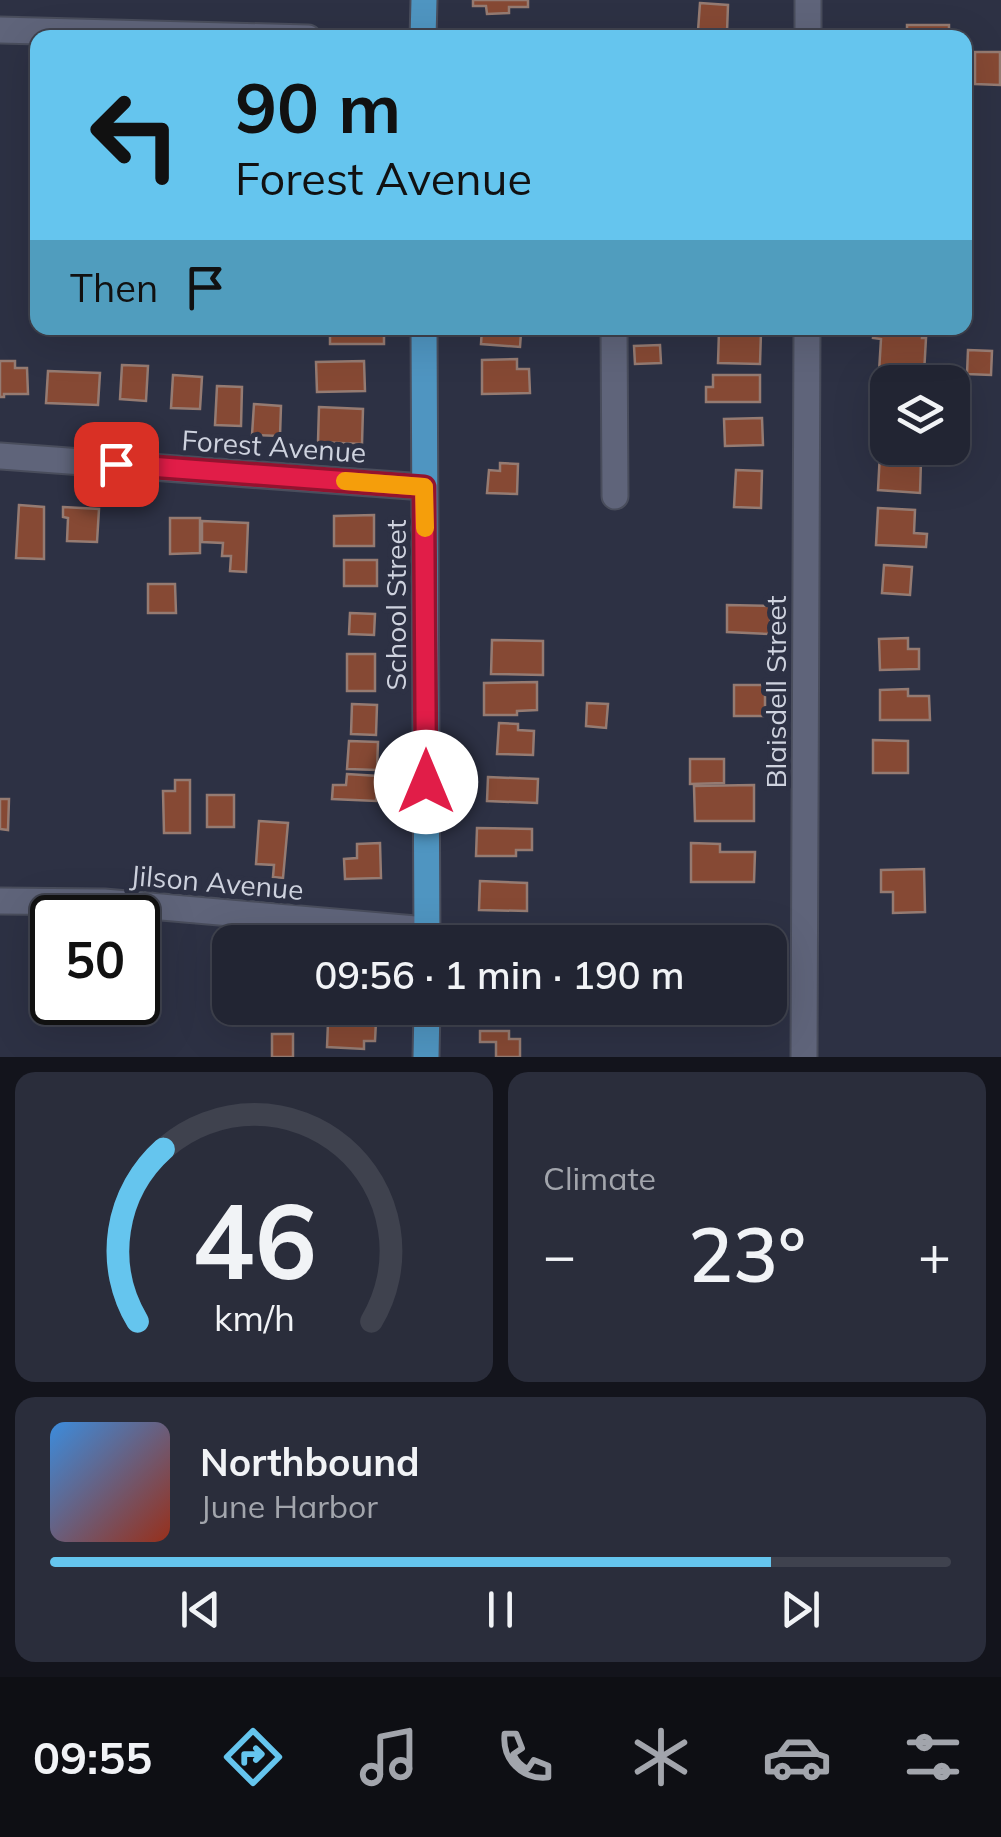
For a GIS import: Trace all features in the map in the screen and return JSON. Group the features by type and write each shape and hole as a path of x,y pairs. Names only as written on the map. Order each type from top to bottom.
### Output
{"main road":[{"path":"423,30 424,0"},
{"name":"School Street","path":"424,335 427,925"},
{"path":"426,1025 426,1057"}],"street":[{"path":"808,0 808,30"},
{"path":"0,30 30,31"},
{"path":"614,335 615,496"},
{"name":"Blaisdell Street","path":"804,1057 807,335"},
{"name":"Forest Avenue","path":"0,456 424,487"},
{"name":"Jilson Avenue","path":"0,901 104,902 322,925"}],"building":[{"path":"473,0 528,0 528,7 509,7 509,13 487,14 486,6 473,6"},
{"path":"700,3 728,5 727,30 698,30"},
{"path":"907,25 949,25 949,30 907,30"},
{"path":"975,52 1000,52 1000,85 975,84"},
{"path":"330,335 384,335 384,344 330,344"},
{"path":"482,335 521,335 520,347 481,344"},
{"path":"719,335 761,335 760,364 718,363"},
{"path":"873,335 922,335 926,338 924,365 879,365 881,339"},
{"path":"660,345 661,363 635,364 634,346"},
{"path":"968,350 992,351 991,375 970,374"},
{"path":"517,359 517,369 529,369 530,393 482,394 482,360"},
{"path":"0,361 15,361 15,368 27,368 28,394 0,397"},
{"path":"364,361 365,391 317,392 316,362"},
{"path":"122,365 148,366 146,401 120,399"},
{"path":"48,371 100,373 98,405 46,403"},
{"path":"173,375 202,377 200,409 171,408"},
{"path":"713,375 760,375 760,402 706,402 706,387 713,387"},
{"path":"217,386 242,387 241,426 215,425"},
{"path":"254,404 281,406 280,436 252,435"},
{"path":"319,407 363,409 362,444 318,442"},
{"path":"762,418 763,445 725,446 724,419"},
{"path":"500,463 518,464 517,494 487,493 489,470 500,471"},
{"path":"879,465 921,465 920,493 878,490"},
{"path":"736,470 762,471 761,508 734,507"},
{"path":"19,505 44,507 44,559 16,558"},
{"path":"63,507 99,509 97,542 67,541 68,518 63,517"},
{"path":"878,508 915,510 914,533 927,534 926,547 876,545"},
{"path":"374,515 374,546 334,546 334,516"},
{"path":"170,518 200,518 200,553 170,554"},
{"path":"202,521 248,523 246,572 230,571 231,556 222,556 223,543 202,542"},
{"path":"344,560 377,560 377,586 344,586"},
{"path":"884,565 912,567 910,595 882,593"},
{"path":"148,584 175,584 176,613 148,613"},
{"path":"727,605 771,606 770,634 727,632"},
{"path":"350,613 375,614 374,635 349,634"},
{"path":"908,638 908,649 919,649 919,669 880,670 879,639"},
{"path":"492,640 543,641 543,675 491,674"},
{"path":"347,654 375,654 375,691 347,691"},
{"path":"537,682 537,710 517,711 517,715 484,715 484,683"},
{"path":"734,685 765,685 765,716 734,716"},
{"path":"908,689 908,696 929,696 930,720 880,720 880,690"},
{"path":"587,703 608,704 606,728 586,726"},
{"path":"352,704 377,705 376,735 351,734"},
{"path":"499,723 518,724 518,730 534,731 533,755 497,754"},
{"path":"873,740 908,741 908,773 873,773"},
{"path":"349,741 378,742 377,770 347,769"},
{"path":"690,759 724,759 724,783 690,784"},
{"path":"347,774 378,776 376,801 332,799 333,785 346,785"},
{"path":"488,777 538,779 537,803 487,801"},
{"path":"175,780 190,780 190,833 164,833 163,791 175,791"},
{"path":"754,785 754,821 695,821 694,786"},
{"path":"207,795 234,795 234,827 207,827"},
{"path":"0,799 9,799 8,830 0,829"},
{"path":"259,821 288,823 283,878 273,877 274,865 256,864"},
{"path":"477,828 532,829 532,850 516,850 516,856 476,856"},
{"path":"380,843 381,878 345,879 344,859 357,858 357,844"},
{"path":"691,843 720,844 720,852 755,852 754,882 691,882"},
{"path":"924,869 925,912 893,913 893,892 881,892 881,870"},
{"path":"480,881 527,883 527,911 479,910"},
{"path":"328,1025 376,1025 375,1041 364,1041 364,1049 327,1047"},
{"path":"480,1031 509,1031 509,1039 520,1039 520,1057 496,1057 496,1042 480,1042"},
{"path":"272,1034 293,1034 293,1057 272,1057"}],"slow traffic":[{"path":"345,481 424,487 425,528"}],"route":[{"path":"116,464 424,487 426,782"}]}
